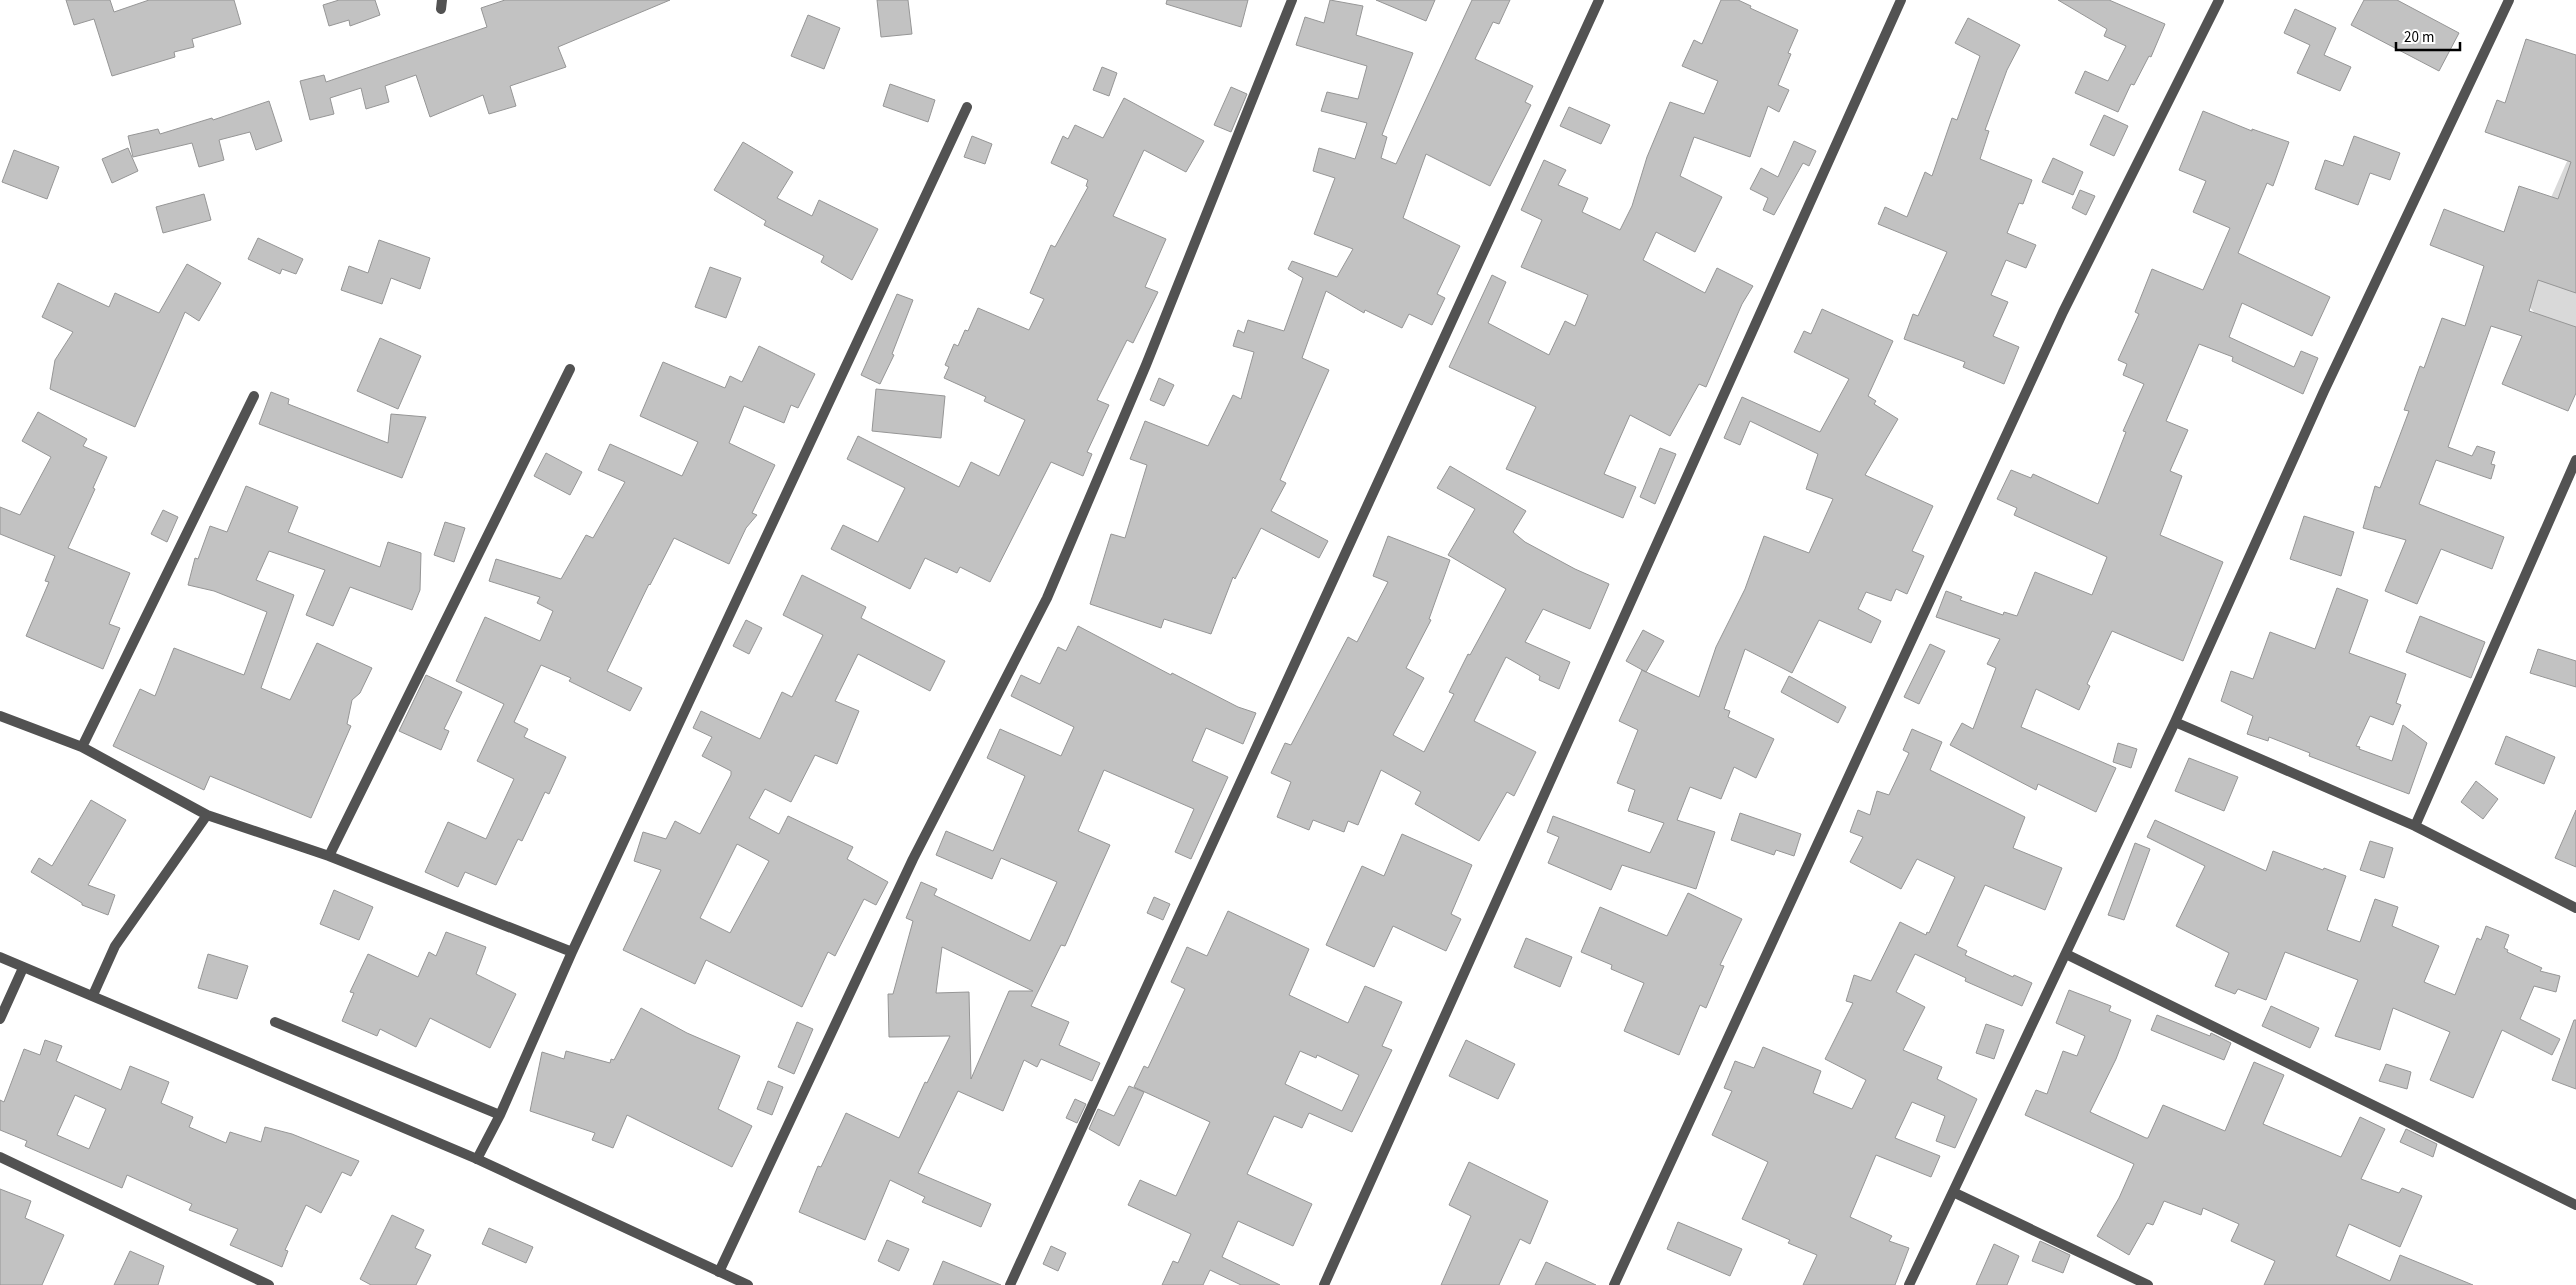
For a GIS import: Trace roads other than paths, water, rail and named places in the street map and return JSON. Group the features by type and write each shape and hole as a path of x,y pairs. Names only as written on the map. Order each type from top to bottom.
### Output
{"street":[{"path":"719,1272 913,859 979,727 1047,598 1146,365 1292,0"},
{"path":"1010,1285 1599,0"},
{"path":"1324,1285 1901,0"},
{"path":"1614,1285 2059,321 2219,0"},
{"path":"1909,1285 2175,722 2320,400 2509,0"},
{"path":"477,1160 500,1116 572,952 967,107"},
{"path":"329,856 570,369"},
{"path":"82,747 254,396"},
{"path":"2415,826 2576,460"},
{"path":"0,716 82,747 207,815 329,856 572,952"},
{"path":"2175,722 2415,826 2576,908"},
{"path":"93,995 115,946 207,815"},
{"path":"2066,954 2576,1205"},
{"path":"0,957 477,1160 748,1285"},
{"path":"0,1019 23,968"},
{"path":"276,1022 500,1116"},
{"path":"0,1157 269,1285"},
{"path":"1953,1192 2148,1285"}]}
